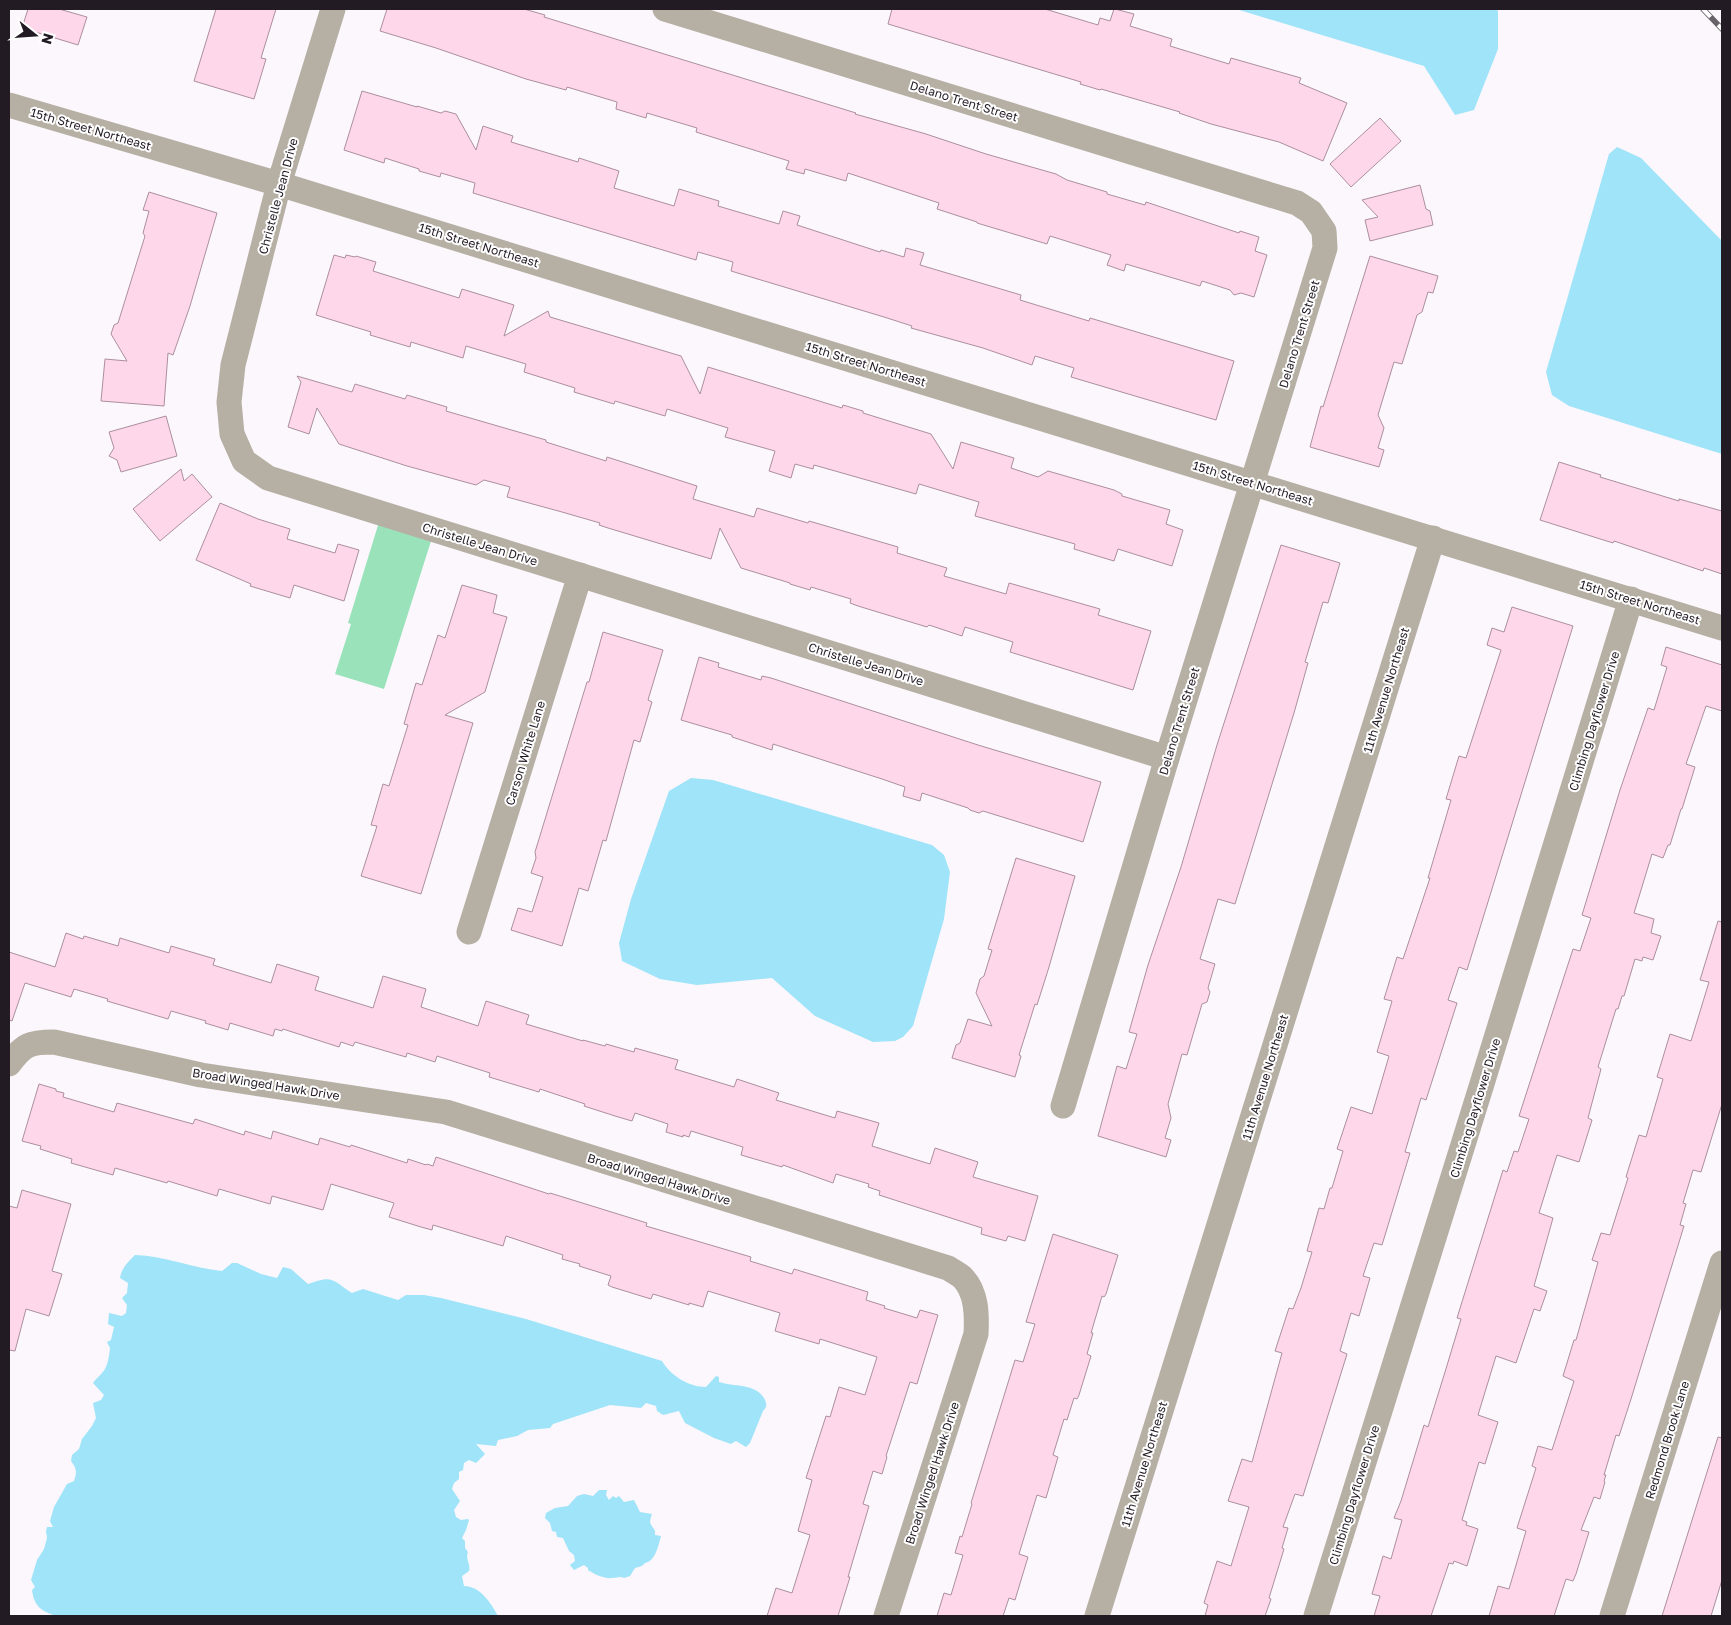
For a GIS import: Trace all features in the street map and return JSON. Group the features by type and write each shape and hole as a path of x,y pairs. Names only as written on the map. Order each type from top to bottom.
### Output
{"street":[{"name":"Christelle Jean Drive","path":"333,9 279,184 233,365 229,402 232,434 244,461 268,478 1167,758"},
{"name":"Delano Trent Street","path":"665,9 1297,203 1311,212 1324,231 1325,248 1167,758 1063,1106"},
{"name":"15th Street Northeast","path":"9,105 279,184 1722,628"},
{"name":"11th Avenue Northeast","path":"1096,1616 1433,538"},
{"name":"Carson White Lane","path":"470,932 580,575"},
{"name":"Climbing Dayflower Drive","path":"1316,1616 1482,1088 1632,600"},
{"name":"Broad Winged Hawk Drive","path":"9,1064 17,1052 34,1042 54,1042 201,1075 446,1112 948,1268 962,1277 971,1291 978,1314 976,1334 886,1616"},
{"name":"Redmond Brook Lane","path":"1612,1616 1722,1263"}],"green space":[{"path":"379,522 432,538 384,689 335,674 351,624 348,623"}],"water":[{"path":"1236,9 1496,9 1498,11 1498,49 1474,110 1455,115 1424,66"},
{"path":"1617,147 1641,158 1722,241 1722,454 1569,406 1552,395 1546,372 1609,154"},
{"path":"691,778 713,780 932,845 944,855 950,872 944,919 913,1026 903,1037 895,1041 873,1042 815,1016 772,978 697,985 660,979 622,961 619,943 631,899 669,791"},
{"path":"135,1255 222,1271 232,1263 237,1263 261,1274 277,1278 283,1267 291,1269 308,1284 327,1279 332,1280 352,1293 363,1289 398,1300 406,1295 424,1295 441,1298 526,1319 662,1361 675,1376 693,1385 706,1387 716,1376 719,1377 719,1382 745,1386 757,1391 765,1400 766,1406 750,1443 746,1447 736,1441 731,1444 714,1438 685,1423 679,1411 663,1415 657,1411 656,1406 646,1403 641,1408 610,1405 553,1424 550,1428 528,1430 517,1436 498,1440 496,1446 476,1444 485,1454 476,1463 469,1460 464,1463 463,1470 459,1472 459,1479 454,1483 452,1489 460,1501 454,1510 456,1517 461,1520 469,1520 462,1538 465,1541 465,1548 468,1552 469,1571 462,1576 464,1586 480,1592 498,1616 56,1616 42,1610 34,1600 32,1590 35,1587 31,1580 37,1560 44,1549 47,1527 53,1527 50,1521 54,1507 67,1484 74,1481 76,1475 71,1461 72,1455 79,1449 82,1439 96,1418 93,1403 101,1400 104,1395 93,1383 104,1371 108,1361 110,1348 107,1342 111,1340 114,1327 108,1324 109,1313 122,1316 126,1313 127,1305 122,1298 127,1293 128,1283 120,1278 124,1268"},
{"path":"599,1490 607,1490 606,1495 609,1500 613,1496 616,1498 619,1496 624,1502 634,1500 640,1512 652,1514 650,1522 655,1535 661,1536 657,1551 652,1559 642,1566 635,1568 630,1576 624,1578 602,1577 588,1570 584,1565 574,1570 570,1565 575,1561 574,1555 569,1551 563,1538 557,1537 556,1532 552,1531 550,1523 545,1518 546,1513 555,1508 568,1506 577,1496 584,1494 593,1496"}],"building":[{"path":"28,9 59,9 87,17 78,45 22,28"},
{"path":"216,9 276,9 261,58 266,59 254,99 194,81"},
{"path":"387,9 524,9 545,15 544,17 855,114 1056,174 1067,180 1107,192 1107,194 1145,205 1146,202 1239,233 1240,231 1259,237 1255,251 1267,255 1254,297 1241,293 1234,295 1230,290 1202,281 1200,286 1126,264 1124,271 1107,265 1111,255 1050,236 1047,244 977,223 937,209 939,203 848,173 846,181 805,169 804,174 786,169 789,161 696,132 697,128 647,113 646,118 616,109 617,102 567,87 566,90 526,79 380,31"},
{"path":"892,9 1045,9 1098,25 1100,18 1110,21 1115,9 1134,14 1130,26 1172,39 1170,46 1229,64 1231,58 1301,78 1299,83 1347,103 1323,161 1279,142 1211,124 1180,112 1080,84 1081,82 888,24"},
{"path":"362,91 441,113 445,111 456,114 476,150 483,126 513,136 511,142 578,162 579,158 619,171 614,188 674,206 679,189 719,201 718,206 779,224 783,211 800,216 797,225 880,252 881,250 904,257 906,248 924,253 920,265 1021,295 1020,300 1089,321 1090,318 1234,361 1216,420 1071,377 1074,368 1035,356 1032,365 983,348 911,328 912,326 884,317 731,271 733,262 698,252 696,260 473,193 475,183 441,173 440,177 385,158 384,163 344,150"},
{"path":"1380,118 1401,141 1351,187 1330,164"},
{"path":"1420,185 1426,209 1430,211 1433,225 1370,241 1365,220 1378,217 1362,200"},
{"path":"149,192 217,213 190,306 173,355 168,353 164,406 101,401 105,359 127,361 111,334 114,325 118,323 145,236 143,233 149,211 143,210"},
{"path":"334,255 345,258 346,255 356,256 376,262 373,271 459,298 462,289 514,305 504,336 548,311 550,317 681,356 700,394 708,367 842,408 843,405 863,411 863,413 931,434 953,469 961,442 1014,458 1011,468 1038,477 1048,471 1114,490 1122,494 1122,496 1170,510 1166,524 1183,530 1172,566 1118,549 1114,561 1074,549 1075,544 975,516 979,502 919,484 916,494 814,465 813,469 795,464 791,478 769,471 775,451 725,437 728,428 667,409 665,416 615,401 614,404 574,392 575,388 524,372 526,364 466,346 463,358 411,342 410,347 370,335 371,332 316,315"},
{"path":"1370,256 1438,276 1433,293 1428,292 1422,312 1417,315 1402,364 1394,362 1378,415 1384,428 1378,448 1384,450 1379,467 1310,447 1321,406 1323,407"},
{"path":"297,376 352,392 355,384 405,399 407,395 447,407 446,411 546,440 546,442 606,461 607,457 697,486 693,499 754,517 757,508 898,547 897,553 947,568 944,576 1006,594 1009,583 1100,609 1098,615 1151,631 1133,690 1010,652 1013,642 965,627 962,636 929,625 927,627 858,606 850,603 851,599 811,587 810,590 741,568 720,528 711,559 608,528 599,525 600,523 507,497 510,487 484,480 476,485 407,466 339,444 317,408 309,434 288,427 301,382"},
{"path":"166,416 177,456 121,472 117,460 109,456 114,448 109,432"},
{"path":"1559,462 1601,475 1600,477 1679,501 1679,499 1722,511 1722,574 1704,568 1703,571 1614,541 1613,543 1540,520"},
{"path":"181,469 184,481 192,474 212,497 160,541 133,509"},
{"path":"220,503 258,519 290,529 287,539 335,553 338,544 359,550 344,601 294,585 290,598 250,586 251,584 196,560"},
{"path":"1281,545 1340,563 1328,603 1323,602 1305,662 1308,663 1294,713 1235,904 1218,899 1200,959 1215,964 1208,988 1210,992 1207,1002 1202,1004 1187,1055 1182,1054 1168,1104 1171,1118 1165,1138 1171,1140 1166,1157 1098,1136 1117,1066 1126,1069 1137,1034 1129,1032 1148,965 1181,867 1217,745"},
{"path":"462,585 497,595 493,613 507,617 485,692 445,715 473,723 421,894 361,876 377,826 371,825 383,784 389,786 408,725 404,724 416,683 422,685 438,635 445,638"},
{"path":"1512,607 1573,626 1467,970 1459,967 1448,1000 1457,1003 1426,1100 1421,1098 1405,1152 1410,1153 1382,1245 1374,1243 1363,1276 1370,1278 1359,1316 1351,1313 1340,1351 1347,1354 1303,1496 1295,1494 1283,1527 1288,1528 1282,1548 1284,1549 1265,1616 1205,1616 1208,1605 1204,1603 1217,1561 1231,1566 1249,1507 1228,1501 1242,1459 1252,1462 1282,1353 1275,1351 1289,1308 1293,1309 1301,1288 1312,1252 1307,1251 1319,1208 1324,1209 1330,1188 1332,1188 1343,1151 1337,1149 1351,1107 1372,1114 1389,1056 1377,1052 1392,1001 1384,999 1397,957 1403,959 1430,878 1428,878 1451,800 1446,799 1459,756 1466,758 1501,650 1487,645 1492,628 1504,632"},
{"path":"603,632 663,650 648,700 652,702 640,742 634,740 606,841 603,840 588,891 579,888 562,946 511,930 518,908 532,912 543,877 531,873 536,858 535,852"},
{"path":"1666,647 1722,665 1722,711 1706,706 1686,764 1695,767 1670,845 1668,845 1663,858 1652,854 1634,913 1654,919 1651,933 1661,936 1653,960 1643,957 1642,961 1635,959 1624,996 1622,996 1618,1009 1616,1009 1598,1067 1601,1069 1588,1118 1592,1120 1579,1162 1557,1155 1539,1213 1553,1218 1534,1286 1547,1291 1540,1311 1534,1309 1516,1363 1496,1356 1478,1415 1498,1422 1485,1464 1479,1462 1462,1520 1467,1522 1466,1525 1478,1529 1467,1566 1454,1561 1453,1564 1449,1563 1431,1616 1374,1616 1380,1596 1372,1594 1383,1556 1391,1559 1402,1520 1394,1518 1424,1425 1428,1427 1461,1319 1457,1318 1503,1170 1507,1172 1514,1151 1518,1152 1529,1119 1519,1116 1573,949 1580,951 1591,918 1582,915 1620,790 1648,708 1654,710 1667,667 1661,665"},
{"path":"699,657 719,663 718,667 761,680 762,676 771,678 978,745 1101,782 1083,842 983,811 979,813 922,793 920,801 903,796 905,787 882,779 773,744 772,750 732,737 732,735 681,720"},
{"path":"1016,858 1075,876 1049,967 1019,1055 1021,1056 1015,1077 952,1058 956,1045 960,1043 968,1019 992,1026 976,993 980,979 984,976 992,950 988,949"},
{"path":"1718,921 1722,922 1722,1104 1701,1172 1693,1170 1683,1203 1686,1204 1680,1225 1684,1226 1619,1436 1616,1435 1604,1475 1606,1475 1605,1482 1600,1499 1594,1497 1581,1530 1589,1532 1576,1574 1573,1581 1566,1579 1554,1616 1489,1616 1498,1586 1509,1589 1526,1531 1517,1528 1536,1468 1532,1466 1538,1446 1552,1450 1574,1381 1563,1376 1574,1340 1576,1340 1598,1262 1592,1260 1601,1233 1610,1235 1639,1135 1646,1137 1663,1079 1657,1077 1670,1034 1691,1041 1709,982 1700,980"},
{"path":"66,933 83,939 84,936 118,946 120,938 169,953 171,946 215,959 213,965 271,983 277,964 319,977 315,990 373,1008 383,976 426,989 421,1007 478,1026 486,1001 529,1015 526,1024 583,1041 605,1046 606,1044 634,1052 635,1048 678,1060 675,1069 734,1087 737,1079 779,1093 776,1100 835,1118 837,1111 879,1123 872,1146 930,1164 935,1148 978,1162 973,1177 1038,1196 1025,1241 1008,1236 1006,1241 981,1234 982,1228 879,1195 880,1191 868,1187 869,1184 836,1174 833,1183 783,1165 782,1167 741,1155 743,1147 691,1131 689,1137 666,1132 668,1124 635,1113 632,1121 584,1106 585,1104 540,1089 539,1092 489,1077 490,1073 437,1056 435,1062 407,1053 406,1057 355,1042 353,1046 341,1042 339,1047 283,1029 282,1031 275,1029 273,1036 230,1023 228,1030 205,1023 206,1021 171,1011 168,1019 74,989 71,997 25,983 12,1021 9,1020 9,952 55,967"},
{"path":"39,1084 64,1093 63,1097 114,1112 117,1103 193,1124 195,1119 244,1135 245,1131 271,1139 273,1131 318,1145 320,1138 350,1147 351,1145 407,1163 408,1159 433,1166 436,1157 549,1194 647,1223 646,1226 751,1257 750,1261 792,1274 794,1269 868,1292 866,1300 885,1306 884,1308 917,1318 920,1310 938,1315 917,1384 910,1382 882,1474 873,1471 863,1504 869,1506 838,1616 767,1616 776,1588 792,1593 810,1535 798,1531 812,1480 806,1478 826,1416 830,1417 839,1387 865,1395 877,1357 820,1339 819,1344 775,1331 780,1313 708,1291 703,1307 689,1303 689,1305 653,1294 651,1299 608,1285 611,1276 562,1259 563,1255 506,1236 503,1246 433,1225 432,1230 389,1217 394,1203 331,1184 323,1210 272,1196 270,1204 219,1189 217,1196 115,1168 113,1175 71,1163 72,1159 40,1149 41,1146 22,1141"},
{"path":"22,1190 71,1204 52,1271 62,1274 49,1316 26,1309 15,1351 9,1350 9,1206 17,1208"},
{"path":"1053,1234 1118,1255 1106,1294 1104,1297 1102,1296 1091,1333 1093,1333 1087,1354 1091,1356 1079,1395 1077,1399 1074,1398 1067,1420 1064,1419 1053,1455 1058,1457 1046,1498 1037,1495 1019,1554 1028,1557 1015,1600 1009,1598 1003,1616 937,1616 944,1593 951,1595 963,1555 955,1553 960,1536 962,1537 1015,1360 1023,1362 1035,1324 1026,1322"},
{"path":"1718,1437 1722,1438 1722,1580 1711,1616 1662,1616"}],"railway":[{"path":"1703,9 1722,29"}]}
